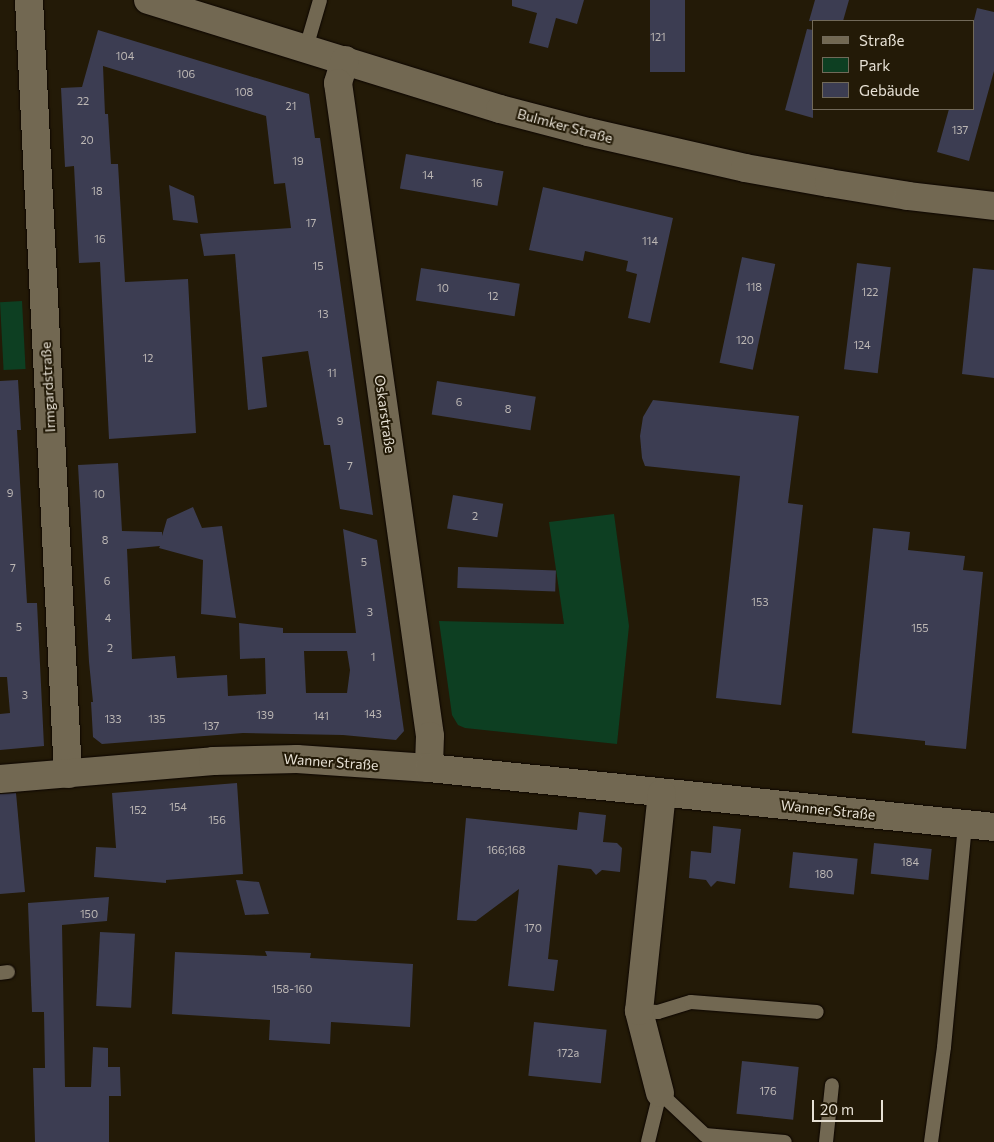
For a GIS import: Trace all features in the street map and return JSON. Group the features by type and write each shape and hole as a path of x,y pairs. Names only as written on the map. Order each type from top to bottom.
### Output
{"street":[{"name":"Irmgardstraße","path":"29,0 68,774"},
{"name":"Bulmker Straße","path":"148,0 500,109 655,148 829,183 908,196 994,204"},
{"name":"Oskarstraße","path":"345,60 338,83 430,736 429,768"},
{"name":"Wanner Straße","path":"0,779 213,761 274,758 429,768 994,827"},
{"path":"660,1093 639,1011 662,792"}],"lane":[{"path":"306,48 320,0"},
{"path":"931,1142 944,1047 965,824"},
{"path":"639,1011 658,1012 691,1002 817,1012"},
{"path":"826,1142 832,1085"},
{"path":"648,1142 660,1093 704,1135 785,1142"}],"green space":[{"path":"22,301 26,369 4,370 0,302"},
{"path":"614,514 629,626 617,744 465,728 458,725 452,715 439,621 564,624 549,522"}],"building":[{"path":"512,0 584,0 577,24 556,18 548,48 529,43 537,13 512,6"},
{"path":"650,0 685,0 685,72 650,72"},
{"path":"815,0 849,0 843,20 809,21"},
{"path":"977,8 994,12 994,71 969,161 937,152 949,110 974,110 974,20"},
{"path":"807,29 812,30 813,118 785,110"},
{"path":"98,30 309,94 315,138 320,138 373,515 340,509 330,445 324,445 308,351 262,357 267,407 248,410 235,254 204,256 200,234 291,228 285,183 274,184 266,116 103,66 105,114 108,114 111,164 118,164 125,282 188,279 196,433 109,439 100,262 79,263 74,166 65,167 61,88 82,87"},
{"path":"406,154 503,171 497,206 400,188"},
{"path":"169,185 194,196 198,223 173,220"},
{"path":"543,187 673,218 650,323 628,318 637,274 626,271 628,261 585,251 583,261 529,250"},
{"path":"742,257 775,264 753,370 720,363"},
{"path":"857,263 891,267 878,373 844,369"},
{"path":"421,268 520,284 515,316 416,301"},
{"path":"973,268 994,270 994,378 962,374"},
{"path":"18,380 21,430 17,430 27,603 37,603 44,746 0,750 0,714 10,713 7,677 0,677 0,381"},
{"path":"437,381 536,397 530,430 432,415"},
{"path":"653,400 799,416 788,503 803,505 781,705 716,698 740,476 645,466 642,458 640,436 643,417"},
{"path":"118,463 122,531 162,532 162,536 167,519 193,507 202,528 222,526 236,618 201,614 203,560 159,548 160,546 127,549 132,659 175,656 177,678 227,675 228,696 266,694 265,658 240,659 239,623 283,628 283,633 356,633 343,529 377,540 404,731 396,740 343,735 243,733 102,744 93,737 91,702 93,702 78,465","holes":["304,651 347,651 350,670 347,693 306,693"]},
{"path":"453,495 503,504 497,537 447,528"},
{"path":"873,528 910,532 908,550 965,556 963,570 983,572 966,749 925,745 925,741 852,733"},
{"path":"458,567 556,570 555,591 457,588"},
{"path":"237,783 243,874 166,880 166,883 94,877 96,847 116,848 112,793"},
{"path":"16,793 25,892 0,894 0,794"},
{"path":"579,812 606,815 603,842 617,843 622,848 620,872 602,870 596,875 591,869 558,865 548,959 558,960 554,991 508,986 519,889 476,921 457,920 466,818 577,830"},
{"path":"713,826 741,829 735,884 717,881 711,887 706,880 689,878 691,851 711,853"},
{"path":"874,843 932,849 928,880 871,874"},
{"path":"793,852 858,859 854,895 789,888"},
{"path":"236,880 259,882 269,914 245,915"},
{"path":"109,897 107,921 62,925 65,1087 91,1087 93,1047 108,1048 108,1067 120,1067 121,1096 109,1096 109,1142 35,1142 33,1068 45,1068 44,1012 32,1012 28,903"},
{"path":"100,932 135,934 131,1008 96,1006"},
{"path":"265,951 311,953 310,958 413,964 410,1027 331,1022 330,1044 269,1040 270,1020 172,1014 175,952 267,956"},
{"path":"534,1022 607,1030 601,1083 528,1076"},
{"path":"742,1061 799,1067 793,1120 736,1114"}]}
